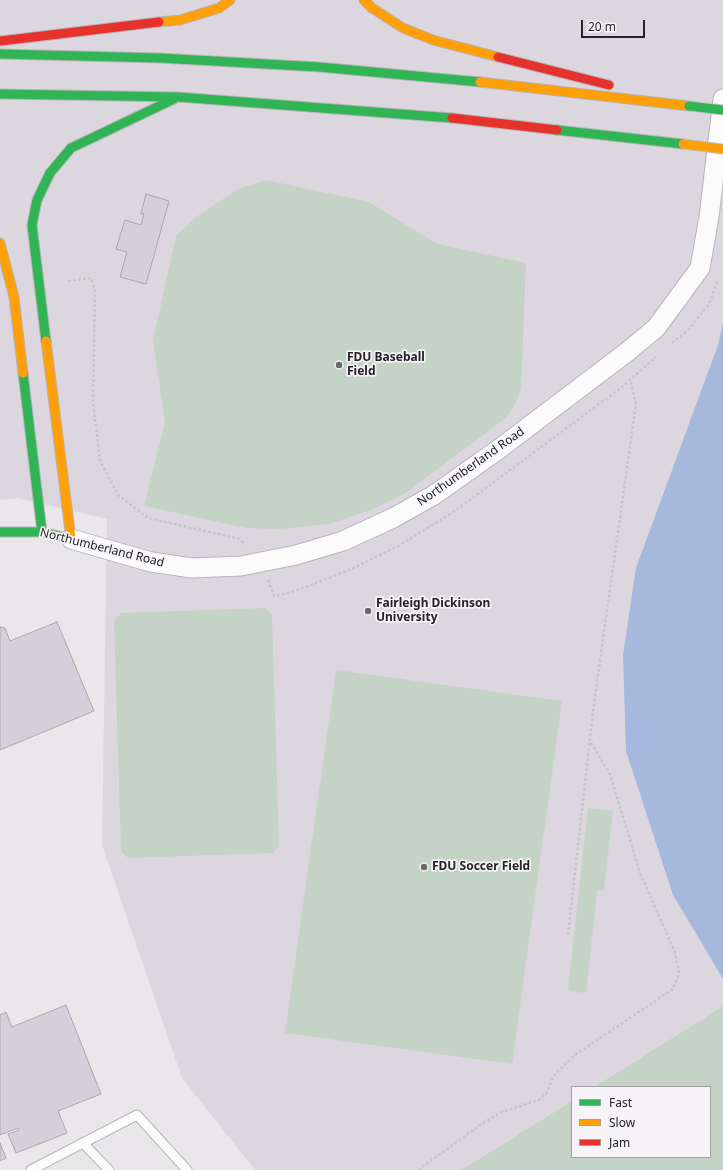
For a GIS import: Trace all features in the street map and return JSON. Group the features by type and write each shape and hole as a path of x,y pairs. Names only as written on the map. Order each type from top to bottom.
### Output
{"main road":[{"path":"0,41 180,20 219,8 230,0"},
{"path":"364,0 372,8 403,28 433,40 689,106"},
{"path":"0,54 160,58 319,67 482,82 723,110"},
{"path":"0,94 178,97 444,117 723,149"},
{"path":"71,539 32,225 37,200 50,173 71,148 178,97"},
{"path":"0,243 14,297 42,532"},
{"name":"Northumberland Road","path":"0,532 42,532 71,539"}],"street":[{"name":"Northumberland Road","path":"71,539 151,562 192,568 241,566 296,555 343,541 393,518 434,496 499,449 627,352 656,328 700,268 709,217 723,99"}],"lane":[{"path":"31,1170 138,1115 187,1170"},
{"path":"83,1143 108,1170"}],"path":[{"path":"68,282 91,278 95,290 94,410 100,461 118,495 148,518 240,539 261,562 274,596 292,592 353,568 398,546 455,512 630,379 660,354"},
{"path":"671,344 689,329 709,304 718,278"},
{"path":"568,935 590,741 636,404 630,379"},
{"path":"418,1170 495,1115 539,1100 546,1094 554,1075 575,1055 673,989 679,973 675,952 640,873 610,774 590,741"}],"shaded area":[{"name":"Fairleigh Dickinson University","path":"0,0 723,0 723,322 718,345 673,895 723,979 723,1006 596,1086 571,1086 571,1102 461,1170 255,1170 182,1078 102,845 107,519 18,498 0,500"}],"green space":[{"name":"FDU Baseball Field","path":"266,180 369,202 437,244 526,263 521,389 515,405 506,418 404,494 371,510 329,524 280,529 246,528 144,506 165,423 153,340 176,236 196,217 238,189"},
{"path":"265,608 272,615 279,846 273,853 128,858 121,851 114,621 121,613"},
{"name":"FDU Soccer Field","path":"336,670 562,701 512,1064 285,1033"},
{"path":"588,808 613,811 604,891 597,891 586,993 568,991"},
{"path":"723,1006 723,1170 461,1170 571,1102 571,1158 711,1158 711,1086 596,1086"}],"water":[{"path":"723,322 723,979 673,895 626,751 623,655 636,568 718,345"}],"building":[{"path":"146,194 169,201 146,284 120,277 127,252 116,249 125,220 141,225 144,214 141,214"},
{"path":"57,622 94,711 0,750 0,627 5,628 10,641"},
{"path":"66,1005 101,1094 58,1111 67,1133 16,1153 8,1134 19,1130 18,1128 0,1135 0,1015 6,1012 12,1027"},
{"path":"0,1143 6,1158 0,1161"}],"traffic: fast":[{"path":"0,54 160,58 319,67 480,82"},
{"path":"0,94 178,97 452,118"},
{"path":"46,341 32,225 37,200 50,173 71,148 174,99"},
{"path":"689,106 723,110"},
{"path":"557,130 683,144"},
{"path":"23,373 42,532"},
{"path":"0,532 42,532 71,539"}],"traffic: slow":[{"path":"159,22 180,20 219,8 230,0"},
{"path":"364,0 372,8 403,28 433,40 498,57"},
{"path":"480,82 689,106"},
{"path":"683,144 723,149"},
{"path":"0,243 14,297 23,373"},
{"path":"46,341 71,539"}],"traffic: jam":[{"path":"0,41 159,22"},
{"path":"498,57 609,85"},
{"path":"452,118 557,130"}],"place":[{"name":"FDU Baseball Field","path":"339,365"},
{"name":"Fairleigh Dickinson University","path":"368,611"},
{"name":"FDU Soccer Field","path":"424,867"}]}
